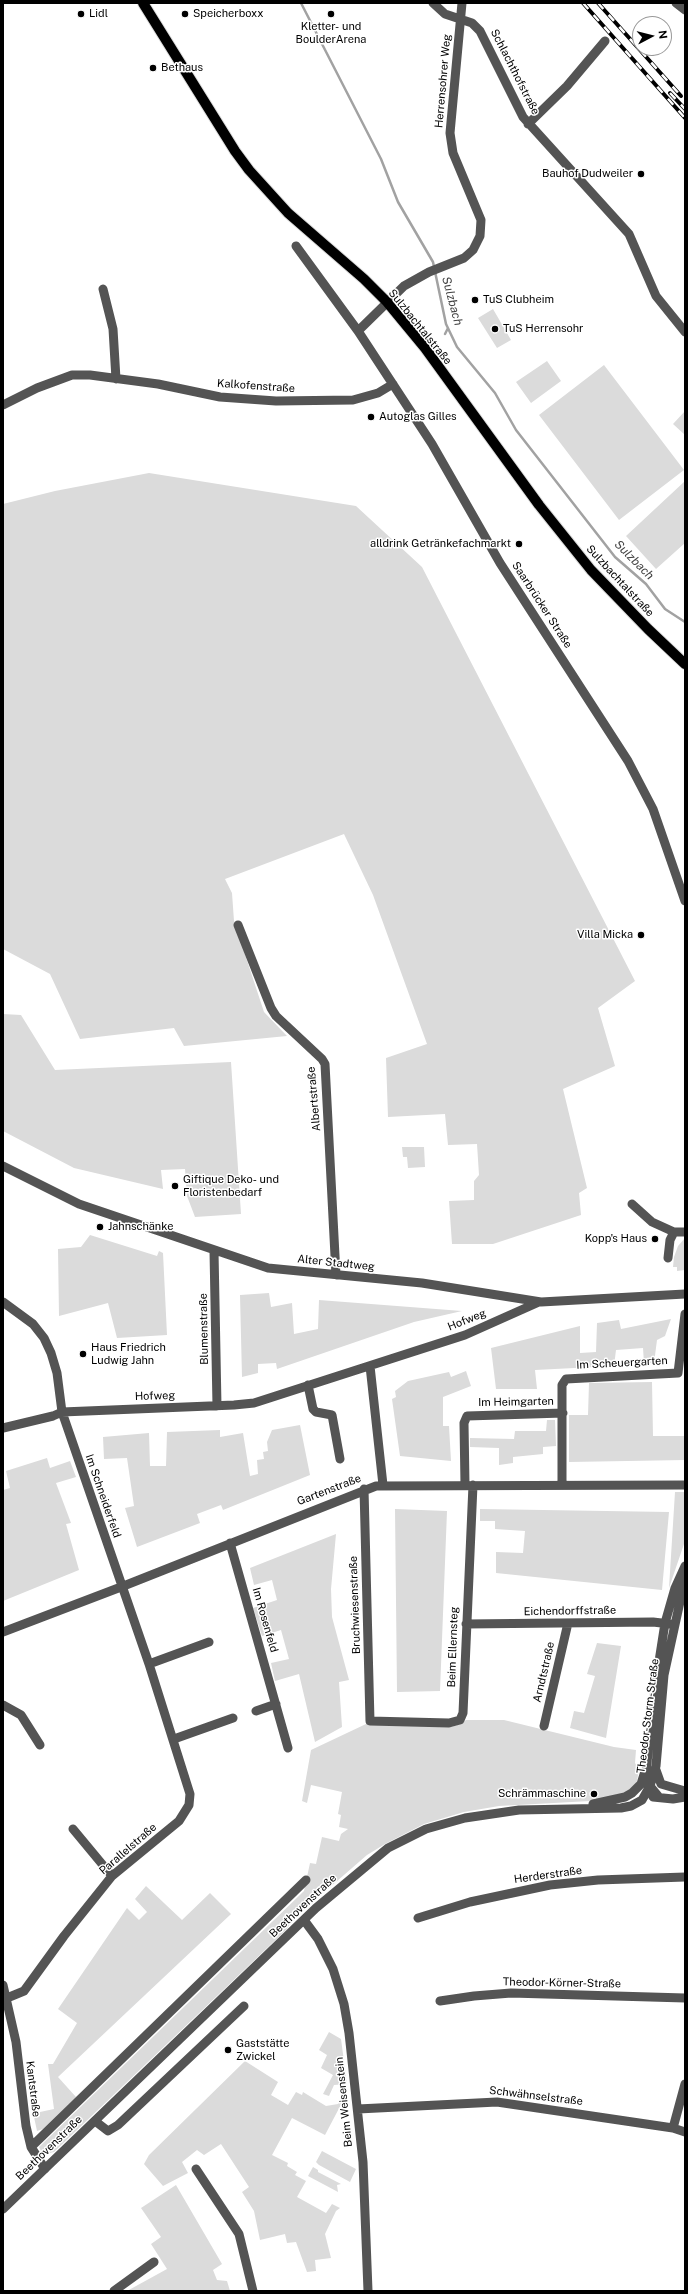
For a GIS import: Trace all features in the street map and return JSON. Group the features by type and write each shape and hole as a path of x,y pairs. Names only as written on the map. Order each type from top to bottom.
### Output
{"main road":[{"name":"Sulzbachtalstraße","path":"143,3 235,151 249,170 288,213 364,279 387,302 424,348 539,505 591,570 648,629 685,664"}],"street":[{"name":"Herrensohrer Weg","path":"433,3 445,14 460,20"},
{"name":"Herrensohrer Weg","path":"387,302 404,286 429,272 464,258 473,250 480,236 481,220 453,153 450,133 462,3"},
{"path":"676,3 685,10"},
{"name":"Schlachthofstraße","path":"460,20 472,23 484,36 528,124 629,234 656,296 685,332"},
{"path":"528,124 567,86 605,41"},
{"name":"Saarbrücker Straße","path":"296,246 358,331 393,384 451,475 500,563 628,761 653,809 685,901"},
{"path":"103,289 113,329 116,379"},
{"path":"358,331 387,302"},
{"name":"Kalkofenstraße","path":"3,406 37,388 72,375 90,375 158,384 220,397 306,401 331,401 365,398 393,384"},
{"name":"Albertstraße","path":"238,925 271,1008 276,1016 322,1059 325,1064 336,1275"},
{"name":"Alter Stadtweg","path":"3,1166 79,1204 214,1251 268,1268 422,1283 541,1302 604,1300 684,1294"},
{"path":"632,1204 652,1222 674,1232 685,1232"},
{"path":"668,1258 670,1240 674,1232"},
{"name":"Blumenstraße","path":"214,1251 217,1406"},
{"path":"684,1294 685,1284"},
{"name":"Im Schneiderfeld","path":"3,1302 33,1324 44,1338 57,1373 62,1412 121,1587"},
{"name":"Hofweg","path":"3,1428 53,1416 62,1412 217,1406 254,1403 465,1335 541,1302"},
{"name":"Im Scheuergarten","path":"562,1485 562,1385 566,1379 678,1373 685,1314"},
{"path":"370,1366 383,1485"},
{"path":"308,1385 313,1409 316,1412 332,1415 340,1459"},
{"name":"Im Heimgarten","path":"469,1485 464,1423 466,1416 563,1413"},
{"name":"Gartenstraße","path":"3,1632 121,1587 364,1489 383,1485 685,1485"},
{"name":"Beim Ellernsteg","path":"370,1721 449,1723 460,1720 463,1713 469,1485"},
{"name":"Bruchwiesenstraße","path":"364,1489 370,1721"},
{"name":"Im Rosenfeld","path":"230,1542 288,1748"},
{"name":"Theodor-Storm-Straße","path":"650,1786 656,1766 662,1688 675,1588 685,1566"},
{"name":"Theodor-Storm-Straße","path":"646,1765 656,1681 670,1624 685,1578"},
{"name":"Parallelstraße","path":"7,1998 24,1991 64,1936 112,1876 177,1822 189,1805 190,1789 149,1664 121,1587"},
{"name":"Eichendorffstraße","path":"466,1624 568,1622 670,1624"},
{"name":"Arndtstraße","path":"544,1726 568,1622"},
{"path":"149,1664 209,1642"},
{"path":"256,1711 276,1704"},
{"path":"3,1705 21,1715 40,1745"},
{"path":"174,1739 233,1718"},
{"path":"646,1765 646,1772 650,1786 659,1796"},
{"path":"637,1789 641,1784 646,1765"},
{"path":"656,1766 658,1780 661,1784"},
{"name":"Beethovenstraße","path":"578,1808 625,1797 637,1789 661,1784 685,1791"},
{"path":"642,1800 650,1786"},
{"name":"Beethovenstraße","path":"3,2209 304,1920 374,1858 401,1841 426,1829 465,1818 500,1812 578,1808 620,1808 631,1806 642,1800 659,1796 673,1799 685,1798"},
{"path":"73,1829 112,1876"},
{"name":"Herderstraße","path":"418,1918 470,1902 550,1885 598,1880 685,1877"},
{"name":"Beethovenstraße","path":"31,2147 306,1880"},
{"name":"Beim Weisenstein","path":"304,1920 314,1931 328,1957 342,1998 349,2033 358,2108 363,2168 368,2291"},
{"name":"Kantstraße","path":"3,1985 7,1998 8,2025 31,2147 45,2169"},
{"name":"Theodor-Körner-Straße","path":"440,2001 511,1993 685,1998"},
{"name":"Beethovenstraße","path":"95,2121 108,2131 118,2125 244,2006"},
{"path":"673,2128 685,2084"},
{"name":"Schwähnselstraße","path":"358,2108 496,2102 673,2128 685,2132"},
{"path":"196,2169 239,2234 253,2291"},
{"path":"114,2291 154,2262"}],"shaded area":[{"name":"TuS Herrensohr","path":"493,309 511,340 497,348 478,318"},
{"path":"547,361 561,381 531,403 516,382"},
{"path":"604,365 684,470 619,520 539,415"},
{"path":"685,411 685,435 673,424"},
{"path":"149,473 356,506 422,567 635,981 598,1008 615,1066 563,1089 587,1188 579,1193 581,1215 493,1244 452,1244 449,1201 474,1200 474,1181 479,1175 477,1144 448,1145 445,1114 388,1117 386,1058 427,1044 373,895 344,834 225,879 232,893 234,921 264,1012 287,1036 184,1046 174,1028 80,1039 50,974 3,949 3,504 55,491"},
{"path":"685,481 685,543 656,569 626,536"},
{"path":"3,1014 21,1015 55,1070 231,1062 241,1214 195,1217 187,1196 185,1169 161,1170 163,1189 74,1168 3,1131"},
{"path":"402,1147 424,1147 425,1167 408,1168 407,1157 403,1157"},
{"path":"90,1235 157,1256 159,1251 163,1253 167,1335 117,1338 108,1303 59,1316 58,1249 81,1247"},
{"path":"685,1238 685,1270 677,1271 677,1267 673,1267 674,1257 678,1246"},
{"path":"269,1293 271,1307 292,1303 294,1334 318,1329 319,1300 462,1311 414,1322 277,1369 276,1363 258,1364 258,1373 242,1377 240,1295"},
{"path":"671,1319 665,1336 657,1340 654,1363 644,1363 643,1348 616,1350 614,1366 535,1370 537,1389 496,1389 491,1348 580,1326 580,1353 596,1352 597,1323 619,1320 621,1329"},
{"path":"466,1371 471,1386 443,1397 443,1426 449,1426 451,1461 400,1456 392,1399 396,1397 395,1391 408,1381 449,1372 451,1377"},
{"path":"652,1382 653,1436 685,1436 685,1460 569,1462 569,1415 588,1415 589,1383"},
{"path":"547,1420 555,1420 556,1446 543,1447 543,1454 513,1457 513,1463 499,1465 499,1448 470,1447 470,1438 514,1439 515,1431 546,1431"},
{"path":"300,1425 310,1475 223,1510 221,1505 197,1514 200,1523 137,1547 125,1508 134,1506 127,1458 104,1459 103,1437 149,1433 150,1466 166,1466 167,1432 220,1430 220,1437 243,1433 250,1476 258,1474 257,1460 264,1459 263,1452 268,1451 267,1442 272,1430"},
{"path":"47,1458 50,1468 70,1461 76,1477 56,1483 71,1523 66,1524 79,1570 3,1601 3,1490 10,1488 6,1471"},
{"path":"675,1492 685,1492 685,1541 669,1588"},
{"path":"395,1509 447,1511 440,1691 397,1692"},
{"path":"480,1509 669,1512 662,1590 496,1573 496,1552 523,1553 525,1531 495,1529 495,1521 480,1521"},
{"path":"336,1534 331,1589 332,1617 349,1680 339,1682 342,1727 315,1742 299,1674 275,1681 271,1663 289,1659 281,1630 262,1636 253,1608 277,1600 272,1580 254,1585 250,1568"},
{"path":"597,1643 621,1646 606,1738 570,1728 574,1711 584,1713 595,1676 587,1674"},
{"path":"466,1720 504,1720 614,1747 636,1750 635,1763 639,1769 637,1781 635,1786 625,1794 590,1801 499,1806 464,1812 424,1824 367,1855 329,1888 316,1897 292,1920 287,1929 54,2152 45,2154 41,2151 39,2147 304,1891 310,1863 316,1864 322,1837 339,1841 341,1834 348,1829 339,1827 341,1815 338,1814 342,1792 311,1785 307,1803 302,1801 311,1750 366,1724 451,1727 461,1724"},
{"path":"146,1886 182,1920 210,1893 231,1914 58,2077 76,2097 43,2129 37,2131 34,2117 40,2116 40,2112 54,2109 48,2064 53,2064 77,2023 58,2009 127,1908 139,1920 147,1912 135,1899"},
{"path":"329,2032 341,2039 347,2084 334,2085 329,2096 323,2094 333,2075 321,2068 327,2055 319,2050"},
{"path":"245,2061 278,2082 271,2095 288,2105 296,2092 302,2095 303,2092 326,2106 338,2104 343,2097 345,2097 325,2135 292,2118 272,2155 288,2163 287,2166 297,2172 295,2175 306,2181 297,2197 326,2213 332,2204 340,2208 336,2211 325,2234 331,2258 315,2260 316,2271 307,2272 296,2242 287,2243 285,2234 260,2240 254,2211 242,2192 249,2187 221,2144 204,2155 197,2150 182,2162 188,2173 163,2186 144,2164 149,2155"},
{"path":"322,2151 356,2169 350,2182 316,2162"},
{"path":"313,2167 318,2170 318,2172 341,2184 337,2185 338,2192 308,2176"},
{"path":"176,2185 222,2264 213,2270 217,2280 227,2281 230,2291 127,2291 167,2269 151,2244 161,2237 141,2208"}],"waterway":[{"name":"Sulzbach","path":"301,3 381,159 398,202 433,262 446,324 457,347 495,393 516,430 615,557 646,584 665,609 685,622"},
{"name":"Sulzbach","path":"445,334 448,328"}],"railway":[{"path":"583,3 685,118"},
{"path":"598,3 681,96"},
{"path":"670,93 685,109"}],"place":[{"name":"Lidl","path":"81,14"},
{"name":"Speicherboxx","path":"185,14"},
{"name":"Kletter- und BoulderArena","path":"331,14"},
{"name":"Bethaus","path":"153,68"},
{"name":"Bauhof Dudweiler","path":"641,174"},
{"name":"TuS Clubheim","path":"475,300"},
{"name":"TuS Herrensohr","path":"495,329"},
{"name":"Autoglas Gilles","path":"371,417"},
{"name":"alldrink Getränkefachmarkt","path":"519,544"},
{"name":"Villa Micka","path":"641,935"},
{"name":"Giftique Deko- und Floristenbedarf","path":"175,1186"},
{"name":"Jahnschänke","path":"100,1227"},
{"name":"Kopp's Haus","path":"655,1239"},
{"name":"Haus Friedrich Ludwig Jahn","path":"83,1354"},
{"name":"Schrämmaschine","path":"594,1794"},
{"name":"Gaststätte Zwickel","path":"228,2050"}]}
